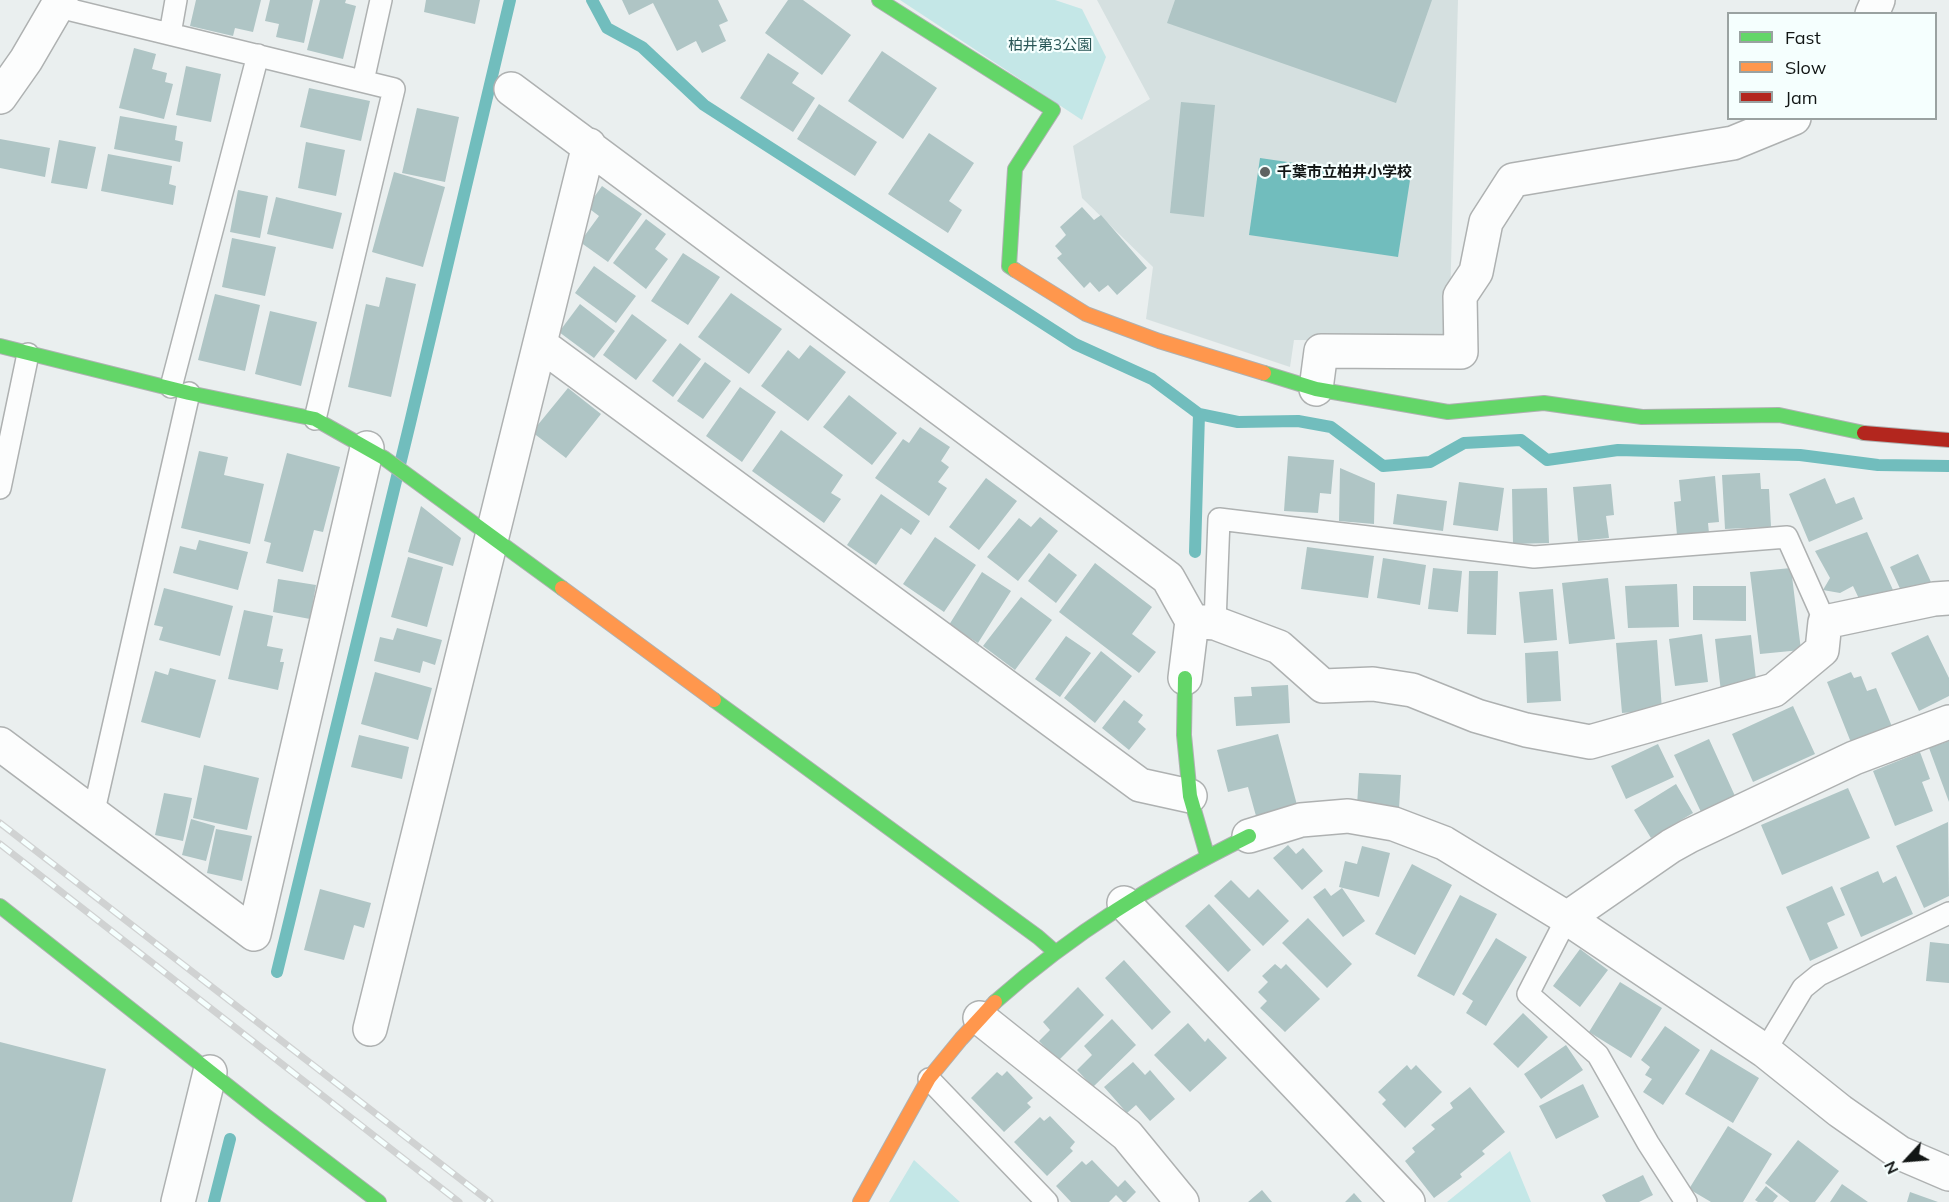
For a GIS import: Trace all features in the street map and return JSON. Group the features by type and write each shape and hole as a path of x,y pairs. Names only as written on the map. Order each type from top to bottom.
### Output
{"street":[{"path":"879,0 1053,110 1015,169 1009,266 1086,314 1159,341 1316,389 1448,412 1544,403 1642,417 1779,415 1859,433 1949,440"},
{"path":"0,97 26,60 60,3"},
{"path":"512,88 1168,578 1204,622 1279,647 1323,686 1373,684 1412,690 1477,716 1526,730 1590,742 1774,690 1822,650 1825,622 1934,599 1949,598"},
{"path":"1316,389 1321,351 1461,352 1460,296 1476,272 1486,222 1513,180 1733,143 1789,120"},
{"path":"369,1029 589,145"},
{"path":"540,344 1140,785 1190,796"},
{"path":"0,346 180,390 315,419 376,453 1038,937 1054,951"},
{"path":"0,744 254,934 376,453"},
{"path":"1204,622 1185,678 1184,735 1190,796 1207,855"},
{"path":"1566,918 1689,836 1854,758 1949,722"},
{"path":"860,1202 928,1079 980,1018 1054,951 1124,903 1207,855 1249,836 1301,820 1348,816 1394,824 1444,843 1566,918 1765,1051 1840,1111 1900,1153 1949,1174"},
{"path":"1124,903 1408,1202"},
{"path":"0,906 379,1202"},
{"path":"980,1018 1126,1135 1182,1202"},
{"path":"178,1202 210,1072"}],"lane":[{"path":"170,34 176,0"},
{"path":"363,81 381,0"},
{"path":"60,3 170,34 394,89 315,419"},
{"path":"93,815 180,390 258,55"},
{"path":"0,488 28,354"},
{"path":"1204,622 1219,519 1534,557 1787,537 1825,622"},
{"path":"1765,1051 1803,988 1819,975 1949,913"},
{"path":"1566,918 1528,994 1598,1055 1648,1143 1686,1202"},
{"path":"928,1079 1047,1202"}],"shaded area":[{"name":"千葉市立柏井小学校","path":"1097,0 1458,0 1449,341 1294,340 1290,367 1146,319 1153,267 1082,198 1073,146 1150,99"}],"green space":[{"name":"柏井第3公園","path":"900,0 1055,0 1082,9 1106,57 1082,120"},
{"path":"1510,1151 1531,1202 1447,1202"},
{"path":"914,1160 960,1202 889,1202"}],"water":[{"path":"1260,158 1410,180 1398,257 1249,235"}],"building":[{"path":"196,0 261,0 253,32 235,28 233,36 190,26"},
{"path":"270,0 313,0 304,43 276,37 279,24 265,21"},
{"path":"320,0 346,0 345,3 356,6 343,59 307,50"},
{"path":"426,0 480,0 475,24 424,12"},
{"path":"622,0 718,0 728,21 719,25 726,41 702,53 696,41 677,51 653,3 629,15"},
{"path":"788,0 803,0 851,35 822,75 765,33"},
{"path":"1175,0 1432,0 1396,103 1167,23"},
{"path":"134,48 156,54 152,69 167,73 165,82 173,84 164,119 119,108"},
{"path":"882,51 937,88 903,139 848,101"},
{"path":"768,53 799,73 792,83 815,98 793,132 740,98"},
{"path":"186,66 221,74 211,122 176,115"},
{"path":"309,88 370,101 361,141 300,127"},
{"path":"1181,102 1215,105 1204,217 1170,213"},
{"path":"819,104 877,142 855,176 797,139"},
{"path":"417,108 459,117 445,182 402,173"},
{"path":"120,116 177,126 175,140 183,142 180,162 114,149"},
{"path":"929,133 974,163 949,201 962,210 948,233 888,194"},
{"path":"0,139 50,148 45,177 0,168"},
{"path":"59,140 96,147 87,189 51,183"},
{"path":"306,142 345,150 336,196 298,188"},
{"path":"108,154 172,166 169,184 176,186 173,205 101,191"},
{"path":"394,172 445,187 423,267 372,252"},
{"path":"602,186 642,214 608,262 580,242 599,216 587,207"},
{"path":"238,190 268,196 260,238 230,232"},
{"path":"276,197 342,213 333,249 267,234"},
{"path":"1082,207 1094,220 1101,215 1147,268 1117,295 1108,285 1099,292 1090,282 1084,288 1057,258 1062,254 1055,246 1066,235 1060,227"},
{"path":"646,219 666,234 655,249 668,259 646,289 613,263"},
{"path":"232,238 276,247 265,296 222,287"},
{"path":"683,253 720,277 688,325 651,301"},
{"path":"594,266 636,296 616,323 575,293"},
{"path":"386,277 416,284 391,397 348,387 366,304 379,307"},
{"path":"731,293 782,329 749,374 698,337"},
{"path":"215,294 260,305 245,371 198,360"},
{"path":"580,304 615,331 594,358 559,332"},
{"path":"270,311 317,322 301,386 255,374"},
{"path":"632,314 667,340 636,380 603,355"},
{"path":"680,343 701,359 673,397 652,381"},
{"path":"810,345 846,372 808,421 761,386 788,350 799,359"},
{"path":"705,362 731,381 703,419 677,401"},
{"path":"740,387 776,412 742,462 706,436"},
{"path":"568,388 601,414 566,458 532,432"},
{"path":"849,395 897,433 872,465 823,427"},
{"path":"920,427 950,447 941,461 949,467 938,482 947,488 929,516 875,478 903,439 909,443"},
{"path":"781,430 843,475 831,493 841,499 824,523 752,471"},
{"path":"199,451 228,457 224,475 264,484 250,544 181,528"},
{"path":"287,453 340,467 323,532 314,530 303,572 266,563 271,543 264,541"},
{"path":"1288,456 1334,460 1331,494 1320,493 1318,513 1284,511"},
{"path":"1340,468 1375,483 1374,524 1339,521"},
{"path":"1760,473 1761,489 1769,489 1771,527 1725,529 1722,475"},
{"path":"1715,476 1719,522 1708,523 1709,533 1677,535 1674,502 1681,501 1679,480"},
{"path":"986,478 1017,501 979,550 949,527"},
{"path":"1825,478 1836,504 1854,497 1863,519 1809,542 1789,494"},
{"path":"1459,482 1504,488 1498,531 1453,525"},
{"path":"1611,484 1614,515 1606,516 1609,538 1578,541 1573,487"},
{"path":"1547,488 1549,543 1513,544 1512,489"},
{"path":"881,494 920,521 911,535 901,528 876,565 847,545"},
{"path":"1397,494 1447,501 1443,531 1393,524"},
{"path":"421,506 461,538 453,566 408,552"},
{"path":"1040,517 1058,531 1018,581 987,557 1019,518 1031,527"},
{"path":"1867,532 1893,590 1862,605 1853,586 1840,593 1823,590 1830,578 1815,551"},
{"path":"935,537 976,565 944,612 903,584"},
{"path":"199,540 248,552 238,590 173,573 180,546 196,550"},
{"path":"1307,547 1374,556 1368,598 1301,589"},
{"path":"1049,553 1077,575 1056,603 1028,581"},
{"path":"1918,554 1931,582 1903,595 1890,567"},
{"path":"408,557 443,567 427,627 391,617"},
{"path":"1383,558 1426,565 1420,605 1377,598"},
{"path":"1095,563 1152,607 1132,634 1156,652 1139,673 1059,612"},
{"path":"1433,568 1462,571 1458,612 1428,609"},
{"path":"1791,568 1801,650 1760,654 1750,572"},
{"path":"1469,571 1498,571 1496,635 1467,634"},
{"path":"982,572 1011,591 978,643 949,625"},
{"path":"1608,578 1615,639 1569,644 1562,583"},
{"path":"278,579 316,585 310,619 273,612"},
{"path":"1677,584 1679,627 1628,628 1625,586"},
{"path":"1693,586 1746,586 1746,621 1693,620"},
{"path":"164,588 233,606 220,656 159,640 163,627 154,625"},
{"path":"1553,589 1557,640 1524,643 1519,592"},
{"path":"1021,597 1052,620 1015,670 983,646"},
{"path":"244,610 273,616 267,646 283,649 280,662 284,662 278,690 228,679"},
{"path":"397,628 442,640 435,665 423,661 420,673 374,661 380,637 393,640"},
{"path":"1702,634 1708,682 1675,686 1669,639"},
{"path":"1751,635 1757,688 1721,692 1715,639"},
{"path":"1928,635 1949,678 1949,696 1919,711 1891,653"},
{"path":"1066,636 1091,653 1060,697 1035,679"},
{"path":"1657,640 1662,710 1622,713 1616,643"},
{"path":"1101,651 1132,676 1095,723 1064,698"},
{"path":"1558,651 1561,701 1527,703 1525,653"},
{"path":"170,668 216,680 200,738 141,722 155,671 168,675"},
{"path":"375,672 432,688 418,740 361,724"},
{"path":"1851,672 1854,678 1861,676 1867,691 1876,688 1893,729 1852,745 1827,682"},
{"path":"1288,685 1290,723 1236,726 1234,697 1252,696 1251,687"},
{"path":"1124,700 1143,715 1138,722 1146,729 1129,750 1102,728"},
{"path":"1793,706 1815,754 1753,782 1732,734"},
{"path":"1278,734 1297,805 1256,816 1248,787 1228,792 1217,750"},
{"path":"359,735 409,747 402,779 351,767"},
{"path":"1709,739 1735,796 1701,812 1674,755"},
{"path":"1949,741 1949,802 1929,748"},
{"path":"1658,744 1674,777 1626,799 1611,766"},
{"path":"1920,752 1930,779 1922,782 1933,811 1895,826 1873,771"},
{"path":"204,765 259,778 247,830 193,818"},
{"path":"1359,773 1401,775 1399,809 1357,806"},
{"path":"1676,784 1693,813 1651,838 1634,810"},
{"path":"1848,788 1870,838 1782,875 1761,825"},
{"path":"164,793 192,798 183,841 155,835"},
{"path":"191,819 215,826 206,861 182,855"},
{"path":"1948,822 1949,896 1924,908 1896,846"},
{"path":"216,829 252,836 242,881 207,873"},
{"path":"1288,845 1296,854 1303,848 1323,871 1302,890 1273,858"},
{"path":"1362,846 1390,853 1379,897 1339,887 1345,861 1357,864"},
{"path":"1412,864 1452,885 1415,955 1375,934"},
{"path":"1878,871 1883,883 1896,876 1913,914 1861,937 1840,888"},
{"path":"1231,880 1249,898 1258,889 1289,921 1263,946 1214,896"},
{"path":"1832,886 1845,915 1827,923 1838,948 1810,961 1786,907"},
{"path":"1325,888 1331,896 1342,888 1365,921 1343,937 1313,897"},
{"path":"320,889 371,903 364,928 354,925 344,960 304,950"},
{"path":"1460,895 1497,914 1454,996 1417,976"},
{"path":"1209,904 1251,950 1228,972 1185,926"},
{"path":"1308,918 1352,964 1327,988 1282,943"},
{"path":"1496,938 1527,957 1486,1026 1466,1013 1473,1001 1462,994"},
{"path":"1930,942 1949,944 1949,983 1926,981"},
{"path":"1580,949 1608,970 1580,1007 1553,986"},
{"path":"1124,960 1171,1012 1152,1030 1105,978"},
{"path":"1275,964 1281,969 1286,964 1320,999 1285,1032 1260,1008 1267,1001 1258,992 1268,982 1262,976"},
{"path":"1620,982 1662,1008 1631,1058 1589,1032"},
{"path":"1078,987 1104,1015 1058,1061 1039,1041 1050,1030 1043,1022"},
{"path":"1523,1013 1548,1037 1518,1068 1493,1044"},
{"path":"1112,1019 1136,1045 1093,1087 1077,1070 1092,1055 1084,1046"},
{"path":"1188,1023 1205,1042 1208,1038 1227,1058 1190,1092 1154,1055"},
{"path":"1665,1026 1700,1050 1663,1105 1643,1092 1652,1079 1645,1075 1650,1067 1641,1060"},
{"path":"0,1042 106,1069 72,1202 0,1202"},
{"path":"1566,1045 1583,1070 1541,1099 1524,1074"},
{"path":"1711,1049 1759,1078 1733,1123 1685,1094"},
{"path":"1133,1062 1145,1075 1150,1070 1175,1099 1150,1121 1136,1105 1127,1113 1104,1087"},
{"path":"1407,1065 1411,1070 1416,1065 1442,1092 1405,1128 1382,1104 1386,1100 1378,1092"},
{"path":"1007,1071 1033,1098 1027,1103 1031,1107 1004,1132 971,1098 997,1072 1002,1076"},
{"path":"1583,1084 1599,1117 1556,1139 1539,1106"},
{"path":"1470,1087 1505,1132 1482,1151 1485,1154 1460,1174 1462,1177 1434,1198 1405,1161 1415,1152 1412,1148 1435,1129 1431,1125 1453,1108 1450,1103"},
{"path":"1050,1116 1075,1142 1070,1148 1073,1151 1047,1176 1014,1142 1040,1117 1044,1121"},
{"path":"1728,1126 1772,1154 1743,1202 1711,1202 1689,1189"},
{"path":"1798,1140 1839,1171 1815,1202 1790,1202 1765,1183"},
{"path":"1092,1160 1118,1187 1125,1180 1136,1192 1126,1202 1116,1195 1109,1202 1071,1202 1056,1186 1082,1161 1086,1165"},
{"path":"1643,1175 1653,1195 1639,1202 1606,1202 1602,1195"},
{"path":"1842,1184 1868,1202 1830,1202"},
{"path":"1766,1186 1778,1196 1773,1202 1758,1202 1755,1200"},
{"path":"1262,1190 1272,1202 1248,1202"},
{"path":"1910,1192 1938,1202 1907,1202"},
{"path":"1354,1193 1362,1202 1345,1202"}],"waterway":[{"path":"277,972 510,0"},
{"path":"592,0 607,28 642,47 704,105 1075,344 1152,379 1199,414 1238,422 1298,421 1331,427 1383,466 1430,462 1464,443 1521,440 1547,460 1618,450 1800,455 1878,465 1949,466"},
{"path":"1195,552 1199,414"},
{"path":"214,1202 230,1139"}],"railway":[{"path":"0,823 490,1202"},
{"path":"0,844 459,1202"}],"traffic: fast":[{"path":"879,0 1053,110 1015,169 1009,266 1015,270"},
{"path":"0,346 189,393 315,419 384,458 562,588"},
{"path":"1264,373 1316,389 1448,412 1544,403 1642,417 1779,415 1864,433"},
{"path":"1185,678 1184,735 1190,796 1207,855"},
{"path":"714,700 1054,951"},
{"path":"995,1002 1055,953 1116,910 1180,872 1249,836"},
{"path":"0,906 379,1202"}],"traffic: slow":[{"path":"1015,270 1086,314 1159,341 1264,373"},
{"path":"562,588 714,700"},
{"path":"860,1202 929,1078 995,1002"}],"traffic: jam":[{"path":"1864,433 1949,440"}],"place":[{"name":"千葉市立柏井小学校","path":"1265,172"}]}
